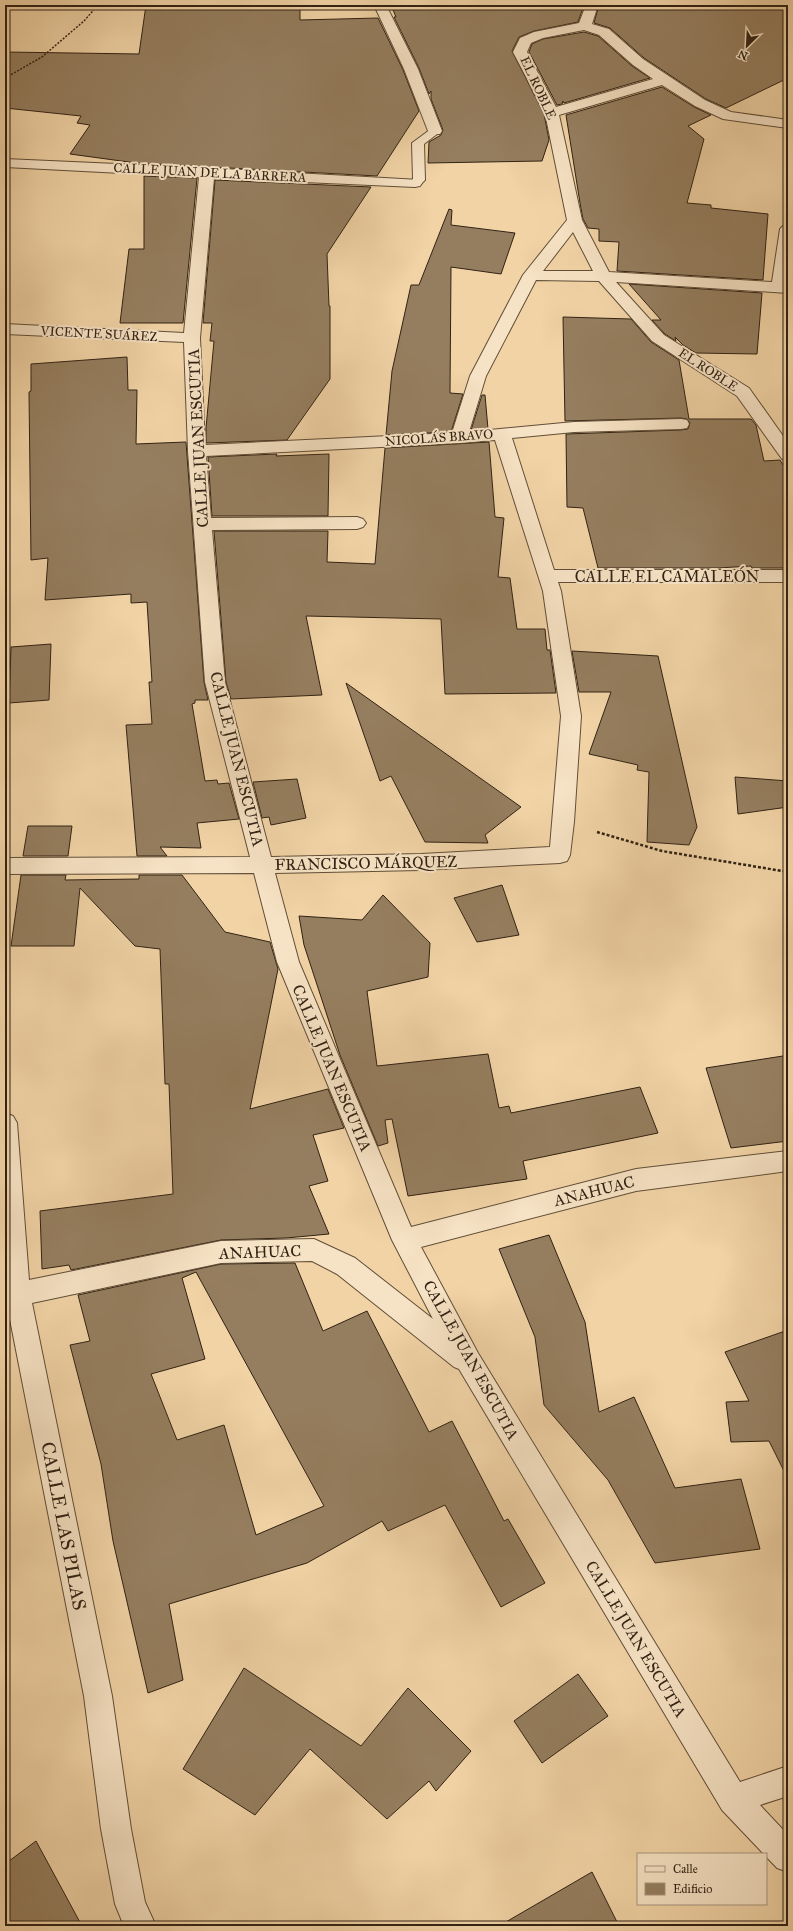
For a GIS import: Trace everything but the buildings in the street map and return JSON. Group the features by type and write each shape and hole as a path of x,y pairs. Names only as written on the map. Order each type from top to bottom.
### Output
{"street":[{"path":"380,5 411,69 435,131"},
{"path":"585,26 592,5"},
{"name":"EL ROBLE","path":"788,124 728,116 700,103 638,62 604,32 585,26 539,35 526,41 520,52 526,67 552,113 576,220 603,276 658,338 743,392 788,455"},
{"path":"552,113 664,80"},
{"name":"CALLE JUAN DE LA BARRERA","path":"5,163 415,183"},
{"name":"CALLE JUAN ESCUTIA","path":"207,172 192,338 197,451 215,682 264,865 288,962 404,1240 469,1362 733,1799 788,1857"},
{"path":"459,438 478,376 531,275 576,220"},
{"path":"531,275 603,276 783,288 788,229"},
{"name":"VICENTE SUÁREZ","path":"5,329 192,338"},
{"name":"NICOLÁS BRAVO","path":"197,451 459,438 574,426 681,424"},
{"name":"CALLE EL CAMALEÓN","path":"502,434 552,591 571,716 564,822 560,855"},
{"path":"202,524 357,523"},
{"name":"CALLE EL CAMALEÓN","path":"547,576 788,576"},
{"name":"FRANCISCO MÁRQUEZ","path":"5,866 264,865 477,861 560,855"},
{"name":"CALLE LAS PILAS","path":"5,1123 18,1294 98,1696 116,1830 130,1904 140,1926"},
{"name":"ANAHUAC","path":"404,1240 636,1180 788,1162"},
{"name":"ANAHUAC","path":"18,1294 221,1252 314,1250 346,1266 469,1362"},
{"path":"733,1799 788,1781"}],"lane":[{"path":"415,183 418,180 418,143 435,131"}],"path":[{"path":"5,78 42,57 84,21 98,5"},
{"path":"564,822 662,851 788,872"}]}
